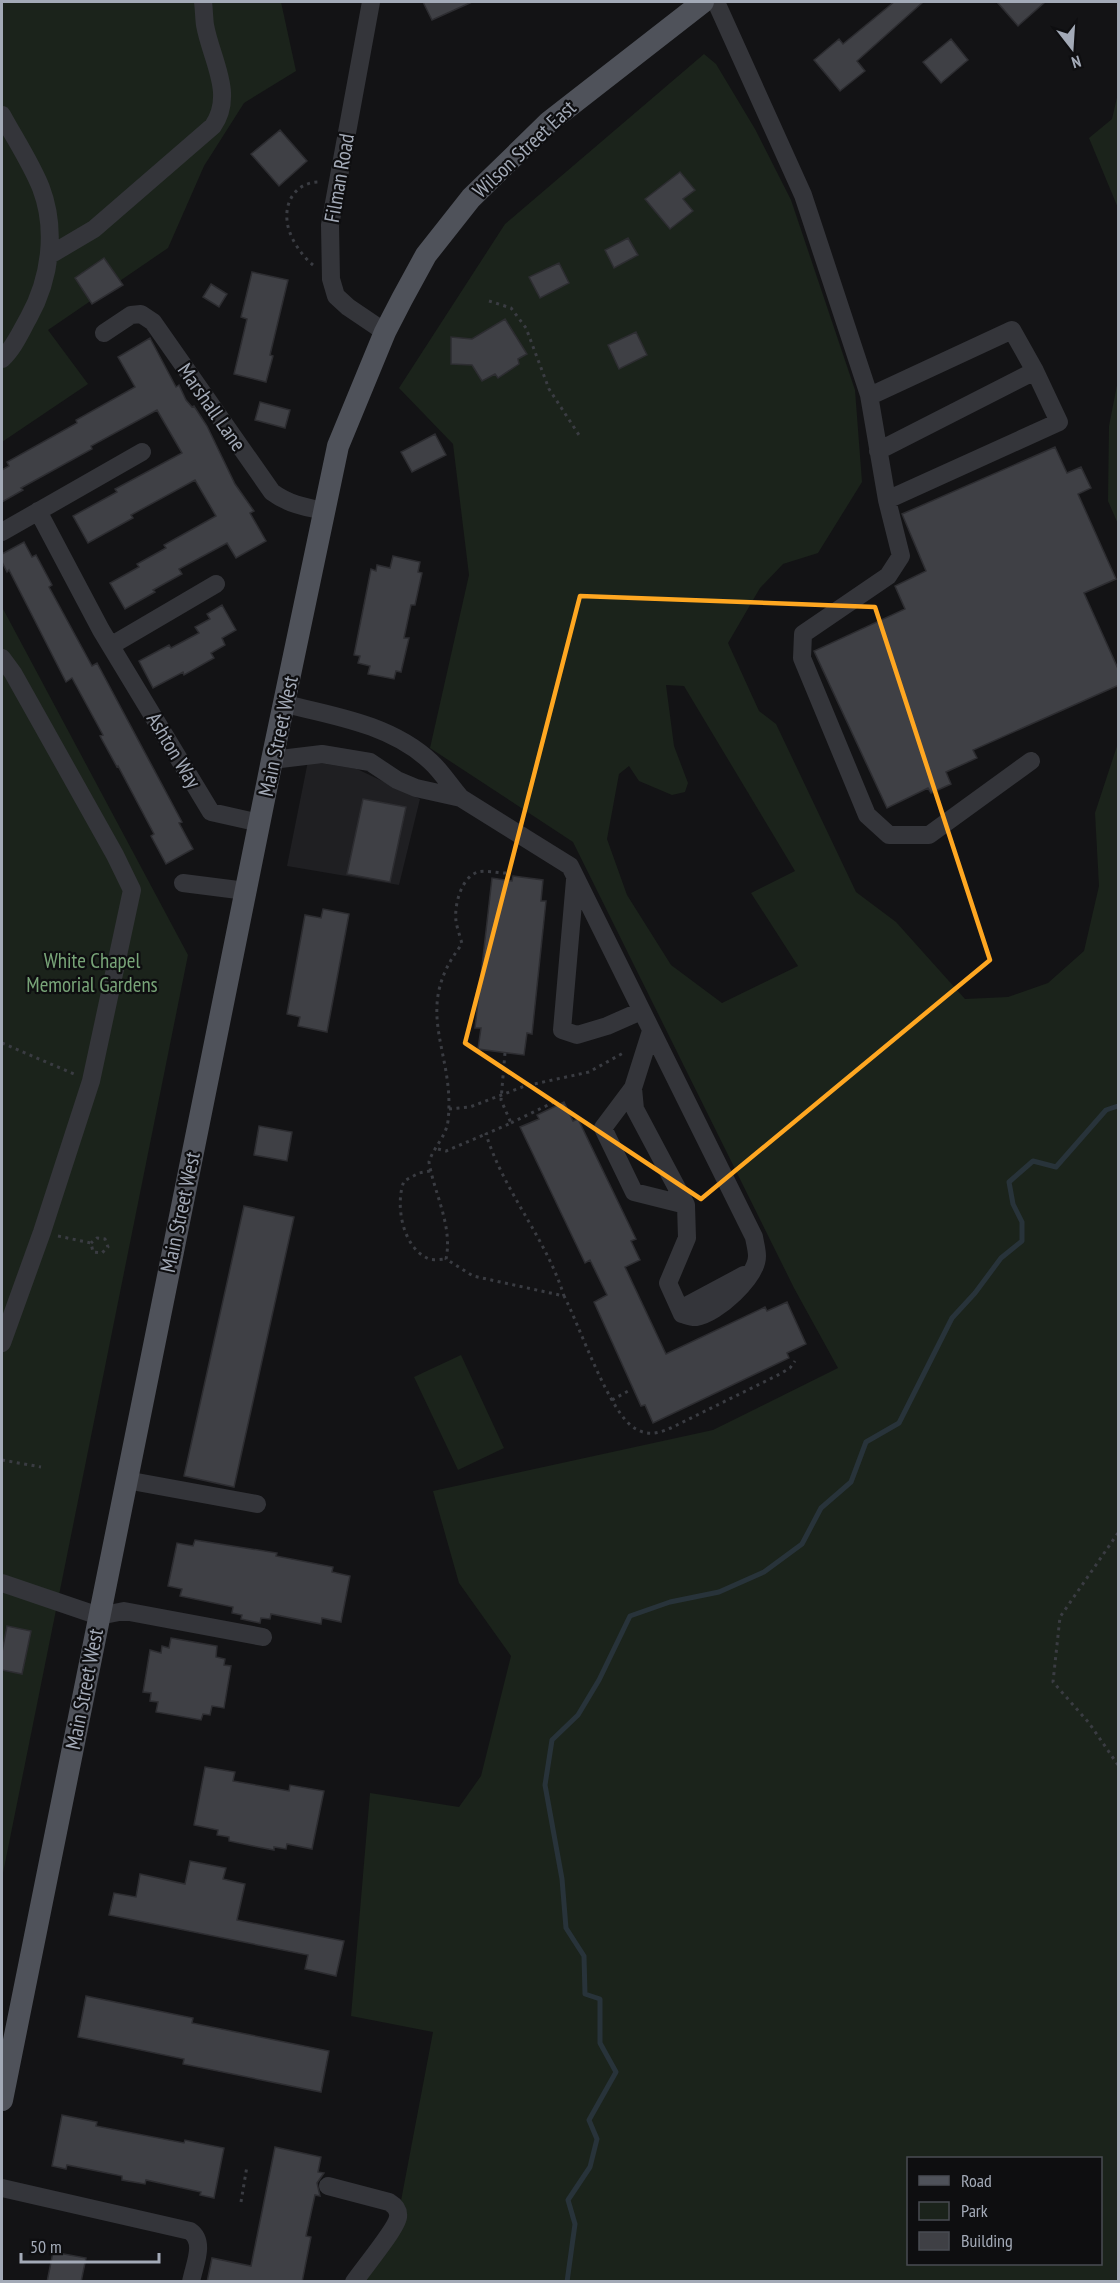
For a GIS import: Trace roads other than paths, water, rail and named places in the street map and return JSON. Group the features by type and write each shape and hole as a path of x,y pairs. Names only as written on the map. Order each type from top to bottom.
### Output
{"main road":[{"name":"Wilson Street East","path":"385,332 426,255 471,198 549,122 703,2"},
{"name":"Main Street West","path":"2,2100 272,760 338,446 385,332"}],"street":[{"path":"50,255 94,228 207,131 220,116 223,91 205,24 203,2"},
{"name":"Filman Road","path":"371,2 330,225 331,279 336,296 385,332"},
{"path":"716,2 804,195 869,395 887,500 901,556 888,576 803,634 802,658 867,815 889,835 928,835 1031,761"},
{"path":"2,115 41,188 49,221 50,255 36,304 9,353 2,359"},
{"name":"Marshall Lane","path":"104,333 131,315 141,314 153,322 272,492 283,500 300,507 324,511"},
{"path":"869,395 1012,330 1035,371 1059,422 887,500"},
{"path":"878,451 1035,371"},
{"path":"2,532 142,452"},
{"name":"Ashton Way","path":"38,511 112,645 211,812 260,824"},
{"path":"112,645 216,584"},
{"path":"2,658 13,673 115,855 132,890 91,1081 42,1232 2,1343"},
{"path":"285,704 354,721 385,732 433,763 460,798"},
{"path":"272,760 322,754 370,762 397,780 416,788 460,798 570,866 754,1237 758,1257 743,1286 719,1306 696,1317 682,1314 668,1283 687,1238 686,1205 635,1109 633,1088"},
{"path":"576,878 562,1030 577,1035 607,1026 641,1011"},
{"path":"183,883 246,891"},
{"path":"568,957 575,974 574,1018"},
{"path":"651,1031 633,1088 603,1128 634,1192 686,1205"},
{"path":"688,1305 753,1270"},
{"path":"126,1480 257,1504"},
{"path":"2,1583 99,1616 124,1611 263,1637"},
{"path":"328,2186 389,2202 398,2212 395,2224 354,2282"},
{"path":"2,2188 190,2231 197,2238 199,2245 191,2282"}],"waterway":[{"path":"567,2282 575,2224 568,2200 590,2167 597,2139 589,2120 616,2072 600,2043 600,1999 585,1994 584,1956 566,1928 562,1879 545,1785 552,1740 578,1715 599,1680 630,1616 670,1602 719,1592 764,1572 802,1544 821,1508 851,1482 866,1442 899,1423 952,1318 975,1293 1001,1258 1022,1241 1022,1222 1013,1204 1009,1182 1033,1161 1056,1167 1106,1110 1118,1106"}],"park label":[{"name":"White Chapel Memorial Gardens","path":"92,972"}]}
